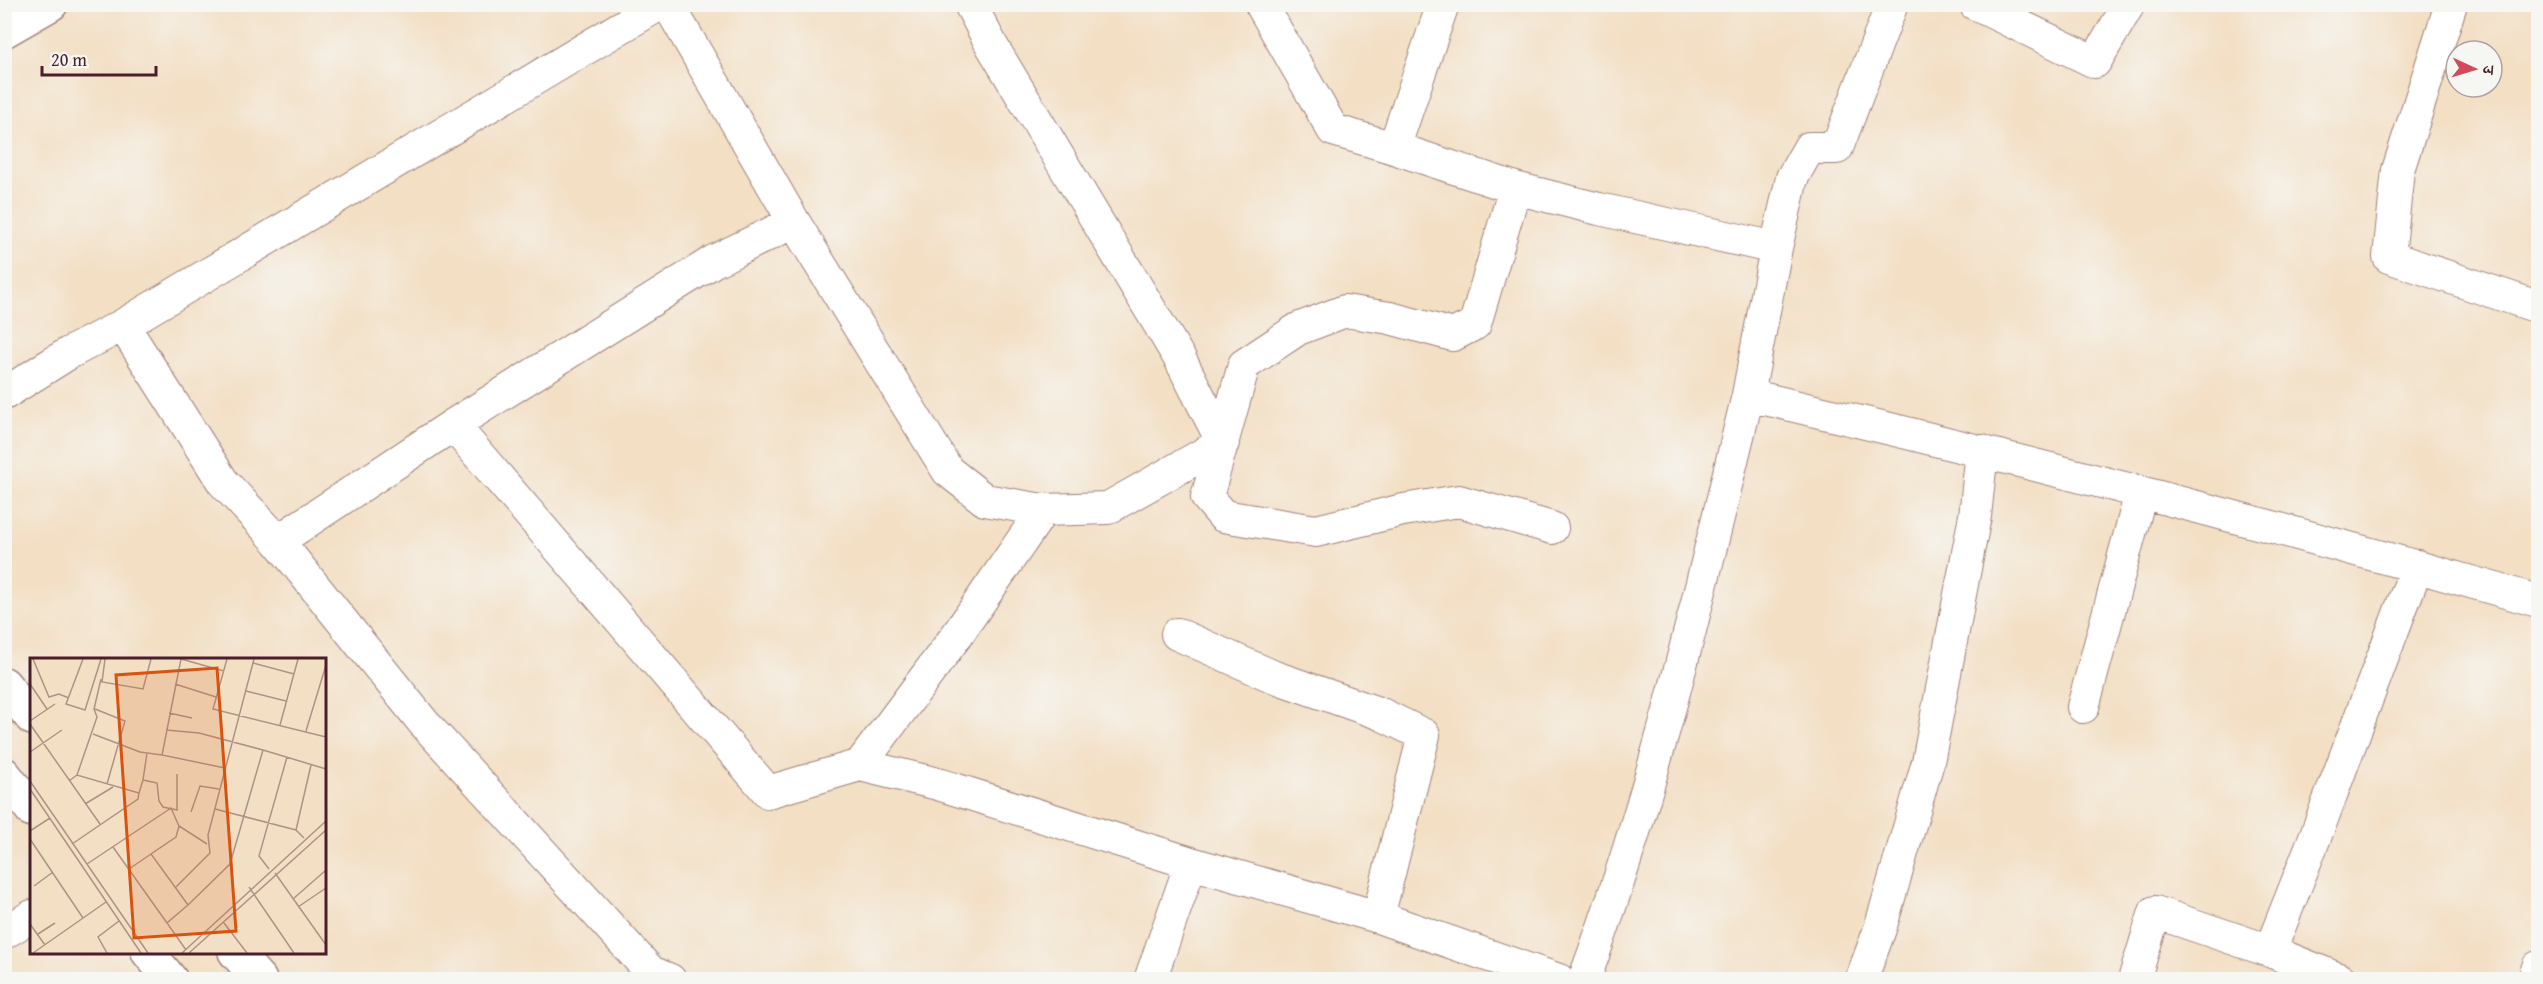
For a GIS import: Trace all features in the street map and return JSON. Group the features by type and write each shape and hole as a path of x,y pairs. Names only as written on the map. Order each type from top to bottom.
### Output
{"street":[{"path":"4,31 51,4"},
{"path":"4,394 69,353 123,325 660,4"},
{"path":"668,4 794,222 948,471 985,500 1043,510 1107,508 1222,442"},
{"path":"970,4 992,46 1180,359 1222,442"},
{"path":"1261,4 1333,130 1515,188 1776,248"},
{"path":"1394,148 1443,4"},
{"path":"1584,980 1610,910 1687,642 1748,395 1792,178 1809,147 1837,148 1892,4"},
{"path":"1975,4 2095,62 2129,4"},
{"path":"2451,4 2398,170 2389,257 2538,307"},
{"path":"1515,188 1474,324 1454,335 1390,318 1345,311 1298,329 1244,365 1207,497 1223,516 1316,531 1403,510 1459,501 1552,528"},
{"path":"278,541 453,425 714,261 794,222"},
{"path":"123,325 223,482 278,541 423,722 651,972 670,980"},
{"path":"1748,395 1982,451 2310,536 2538,601"},
{"path":"453,425 768,792 860,765 938,784 1191,863 1378,917 1559,980"},
{"path":"1861,980 1880,929 1928,762 1975,516 1982,451"},
{"path":"2083,707 2141,492"},
{"path":"860,765 957,635 1043,510"},
{"path":"2270,951 2417,566"},
{"path":"1177,634 1272,676 1381,714 1424,735 1378,917"},
{"path":"4,684 30,716"},
{"path":"4,774 30,807"},
{"path":"1150,980 1191,863"},
{"path":"2134,980 2154,912 2270,951 2341,980"},
{"path":"4,933 30,917"},
{"path":"150,954 171,980"},
{"path":"238,954 260,980"},
{"path":"2534,980 2538,967"}]}
